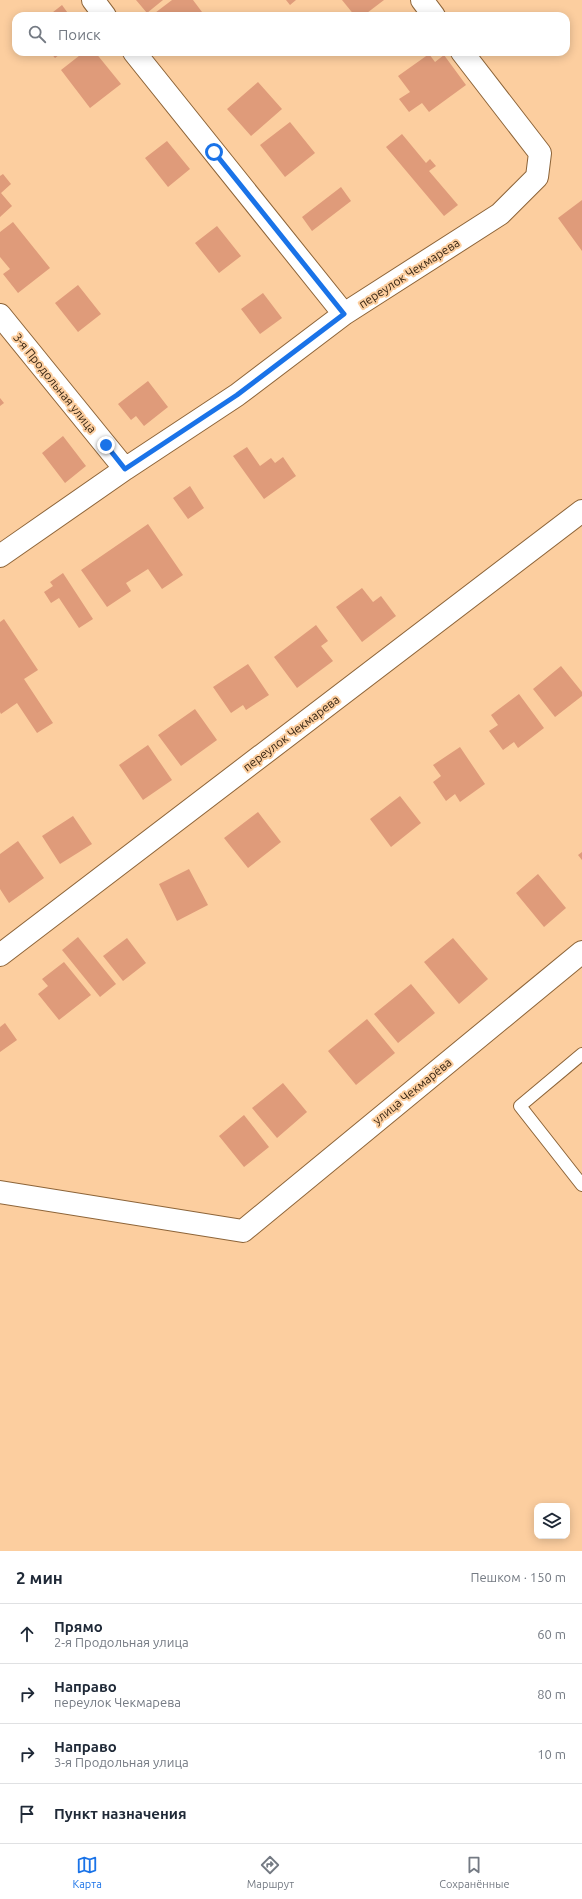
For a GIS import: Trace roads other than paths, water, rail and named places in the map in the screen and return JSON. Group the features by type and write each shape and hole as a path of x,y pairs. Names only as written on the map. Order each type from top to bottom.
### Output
{"street":[{"path":"93,0 102,12"},
{"path":"422,0 431,12"},
{"path":"137,56 344,314"},
{"name":"переулок Чекмарева","path":"0,556 125,469 237,395 344,314 500,214 537,177 540,153 465,56"},
{"name":"3-я Продольная улица","path":"0,315 125,469"},
{"name":"переулок Чекмарева","path":"0,955 582,511"},
{"name":"улица Чекмарёва","path":"0,1192 243,1231 582,952"}],"lane":[{"path":"582,1054 520,1106 582,1185"}]}
